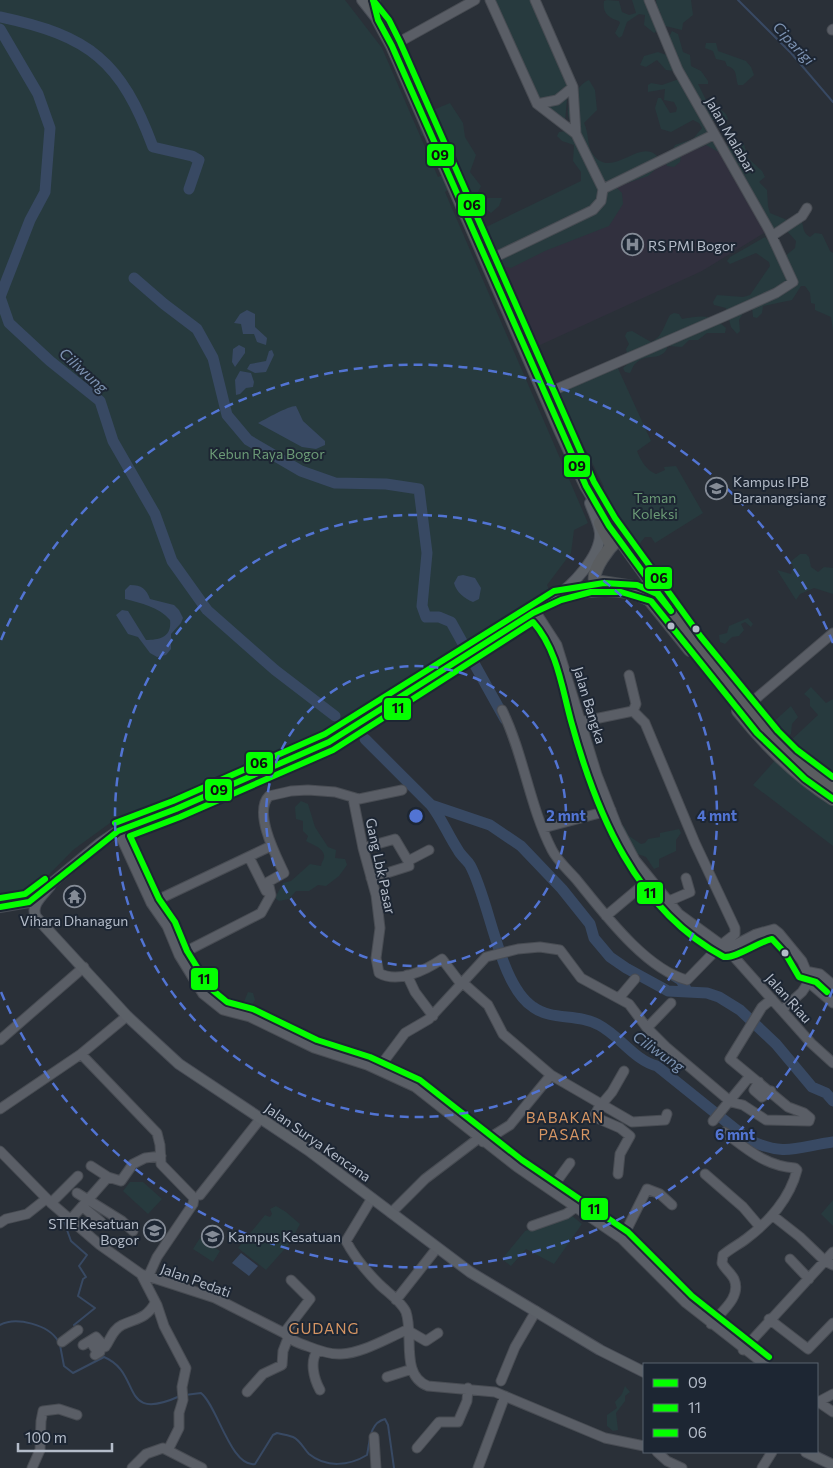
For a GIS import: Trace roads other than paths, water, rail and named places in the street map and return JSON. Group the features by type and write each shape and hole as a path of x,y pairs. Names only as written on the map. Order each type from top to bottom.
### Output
{"highway":[{"path":"373,0 378,20 378,29 590,503 615,542 788,760 833,799"},
{"path":"378,20 392,46 586,486 615,542"},
{"path":"586,486 590,503"},
{"path":"615,542 594,578 600,584 640,588 763,742 833,788"}],"main road":[{"path":"362,0 378,20"},
{"path":"0,907 29,902 99,844 118,831 176,809 329,742 534,612 576,580 597,547 600,534 590,503"},
{"path":"534,612 562,598 597,592 636,594 651,601"},
{"name":"Jalan Surya Kencana","path":"50,886 34,906 33,912 127,1016 179,1064 262,1118 470,1272 600,1350 643,1372"},
{"path":"808,1453 833,1465"}],"street":[{"path":"392,46 475,0"},
{"path":"490,0 537,104 576,134"},
{"path":"487,261 593,210 600,201 603,189 576,134 573,87 535,0"},
{"name":"Jalan Malabar","path":"545,394 776,293 793,282 772,236 713,135 678,70 649,0"},
{"path":"537,104 557,100 573,87"},
{"path":"603,189 713,135"},
{"path":"772,236 802,216 807,208"},
{"name":"Jalan Bangka","path":"534,612 557,645 580,722 611,810 627,847 669,902 692,925 724,947"},
{"path":"746,707 829,636 833,646"},
{"path":"629,675 636,704 633,711"},
{"path":"502,710 517,747 529,793 552,851 606,916 643,954 685,980 690,979 724,947 735,934 735,928 695,843 645,723 633,711"},
{"path":"580,722 633,711"},
{"path":"179,955 261,913 271,895 268,882 284,873 271,846 264,813 269,796 290,791 308,790 335,792 353,798 402,790"},
{"name":"Gang Lbk Pasar","path":"353,798 363,848 376,895 379,921 376,958 378,970 380,975 406,975"},
{"path":"543,828 611,810"},
{"path":"118,831 151,903 167,926 179,955 196,986 223,1010 250,1017 314,1048 378,1069 415,1087 481,1140 622,1239 686,1303 743,1350 762,1363"},
{"path":"363,848 395,838 410,866 371,878"},
{"path":"151,903 271,846"},
{"path":"408,861 429,850"},
{"path":"249,857 269,898"},
{"path":"669,902 690,892 686,878"},
{"path":"606,916 650,879"},
{"name":"Jalan Riau","path":"833,1003 810,980 802,961 791,946 774,929 724,947 811,1042 833,1063"},
{"path":"378,1069 405,1033 418,1027 433,1016 486,957 508,951 540,947 560,950 584,981 629,1004 647,1028 728,1104 743,1105 766,1120 810,1120 804,1112 788,1107 730,1058 762,1007 772,999"},
{"path":"433,1016 415,992 406,975 422,971 442,959 462,983 488,1006 503,1034 551,1075 633,1123 665,1120 667,1114"},
{"path":"0,1040 84,967"},
{"path":"805,970 820,974 833,985"},
{"path":"619,998 635,979"},
{"path":"782,1010 802,992 810,980"},
{"path":"647,1028 671,1003"},
{"path":"0,1109 81,1054 127,1016"},
{"path":"81,1054 156,1134 160,1145 163,1167 197,1197"},
{"path":"618,1174 619,1158 630,1136 620,1128 597,1118 595,1115 600,1105 616,1086 624,1071"},
{"path":"391,1213 425,1179 481,1140 510,1125 551,1075"},
{"path":"713,1121 750,1076"},
{"path":"145,1276 197,1197 262,1118"},
{"path":"711,1324 735,1295 734,1279 722,1263 723,1255 760,1227 772,1215 794,1184 797,1170 762,1160 724,1132"},
{"path":"0,1151 49,1201 100,1245 145,1276 171,1341 186,1368 182,1386 183,1400 179,1413 177,1435 168,1450"},
{"path":"91,1166 108,1177 120,1181 133,1164 152,1157 161,1156"},
{"path":"551,1189 570,1163"},
{"path":"705,1174 743,1207 760,1227"},
{"path":"0,1223 6,1219 26,1214 49,1201 78,1176"},
{"path":"71,1219 108,1177"},
{"path":"622,1239 646,1189 660,1194 672,1205"},
{"path":"77,1193 101,1222"},
{"path":"372,1198 346,1241 378,1283 406,1312 412,1370 420,1383 428,1386 468,1388 505,1396 605,1438 643,1446"},
{"path":"86,1204 122,1221 133,1231"},
{"path":"532,1226 566,1214 576,1207"},
{"path":"772,1215 829,1263"},
{"path":"396,1300 437,1248"},
{"path":"743,1350 769,1319 809,1279 829,1263 833,1252"},
{"path":"790,1259 809,1279"},
{"name":"Jalan Pedati","path":"145,1276 214,1298 318,1350 341,1354 407,1330"},
{"path":"247,1392 263,1374 282,1365 286,1335 310,1299 291,1280"},
{"path":"87,1342 96,1337 105,1346 116,1330 124,1324 149,1314 155,1303"},
{"path":"500,1381 515,1347 536,1311"},
{"path":"769,1319 808,1349 833,1323"},
{"path":"62,1342 77,1330 96,1350 100,1349 100,1352 96,1355"},
{"path":"407,1330 426,1341 438,1333"},
{"path":"318,1350 313,1358 316,1382 320,1390"},
{"path":"387,1377 412,1370"},
{"path":"417,1448 439,1422 458,1422 467,1401 468,1388"},
{"path":"818,1402 833,1394"},
{"path":"478,1468 505,1396"},
{"path":"818,1403 833,1412"},
{"path":"32,1468 40,1450 40,1421 43,1411 59,1409 77,1415"},
{"path":"374,1437 376,1468"},
{"path":"132,1468 141,1457 149,1452 163,1448 202,1468"},
{"path":"658,1453 667,1461 682,1468"},
{"path":"764,1467 771,1453"}],"water":[{"path":"247,310 255,314 255,327 267,338 266,345 257,342 254,334 243,334 241,324 234,323 240,314"},
{"path":"239,345 245,348 245,353 235,367 232,362 233,349"},
{"path":"272,350 274,355 266,372 255,373 247,369 250,364 266,361 269,351"},
{"path":"240,371 251,373 254,382 253,387 246,388 236,395 235,380"},
{"path":"296,406 303,421 325,441 325,445 316,449 302,447 258,423 283,410"},
{"path":"463,575 475,578 481,588 479,599 473,602 470,601 461,595 457,589 454,583 458,576"},
{"path":"130,585 143,588 150,599 174,605 179,610 183,618 171,634 171,649 166,655 157,657 150,653 138,637 128,634 116,615 122,610 128,611 146,640 160,638 167,634 169,630 170,620 161,612 149,606 125,599 125,590"},
{"path":"241,1253 258,1266 249,1276 232,1263"}],"waterway":[{"name":"Ciparigi","path":"738,0 791,53 833,102"},
{"path":"0,17 57,33 80,44 98,57 114,73 128,93 153,147 192,156 199,160 189,189"},
{"name":"Ciliwung","path":"0,29 38,94 50,128 45,192 30,220 0,297 9,323 50,361 100,401 113,441 155,514 172,561 207,610 275,670 335,716"},
{"path":"134,278 197,329 213,358 227,415 248,440 301,471 335,483 386,484 419,489 427,553 422,606 426,617 439,617 451,622 505,719"},
{"name":"Ciliwung","path":"365,739 431,805 490,825 521,846 562,889 590,924 594,938 610,957 668,991 707,993 719,997 740,1010 776,1044 812,1087 826,1093 833,1101"},
{"name":"Ciliwung","path":"431,805 459,852 470,865 484,899 503,962 521,996 533,1007 548,1014 582,1019 599,1025 614,1035 641,1059 657,1066 749,1140 761,1145 782,1149 833,1142"},
{"path":"673,975 681,980 687,991"},
{"path":"63,1219 71,1241 87,1255 79,1266 86,1277 83,1279 78,1296 95,1308 74,1325"},
{"path":"0,1325 15,1321 32,1324 47,1330 58,1341"},
{"path":"60,1345 64,1366 73,1373 104,1357 116,1364 139,1400 147,1404 161,1403 180,1396"},
{"path":"185,1395 201,1393 213,1410 232,1446 246,1463 255,1464 273,1435 277,1433 295,1438 309,1454 323,1462 338,1464 360,1459 367,1455 370,1439 376,1424 385,1419 388,1425 394,1468"}],"place":[{"name":"RS PMI Bogor","path":"632,245"},
{"name":"Kampus IPB Baranangsiang","path":"717,489"},
{"name":"Vihara Dhanagun","path":"74,897"},
{"name":"STIE Kesatuan Bogor","path":"155,1231"},
{"name":"Kampus Kesatuan","path":"212,1236"}],"district":[{"name":"BABAKAN PASAR","path":"565,1126"},
{"name":"GUDANG","path":"324,1328"}],"park label":[{"name":"Kebun Raya Bogor","path":"267,453"},
{"name":"Taman Koleksi","path":"655,506"}]}
